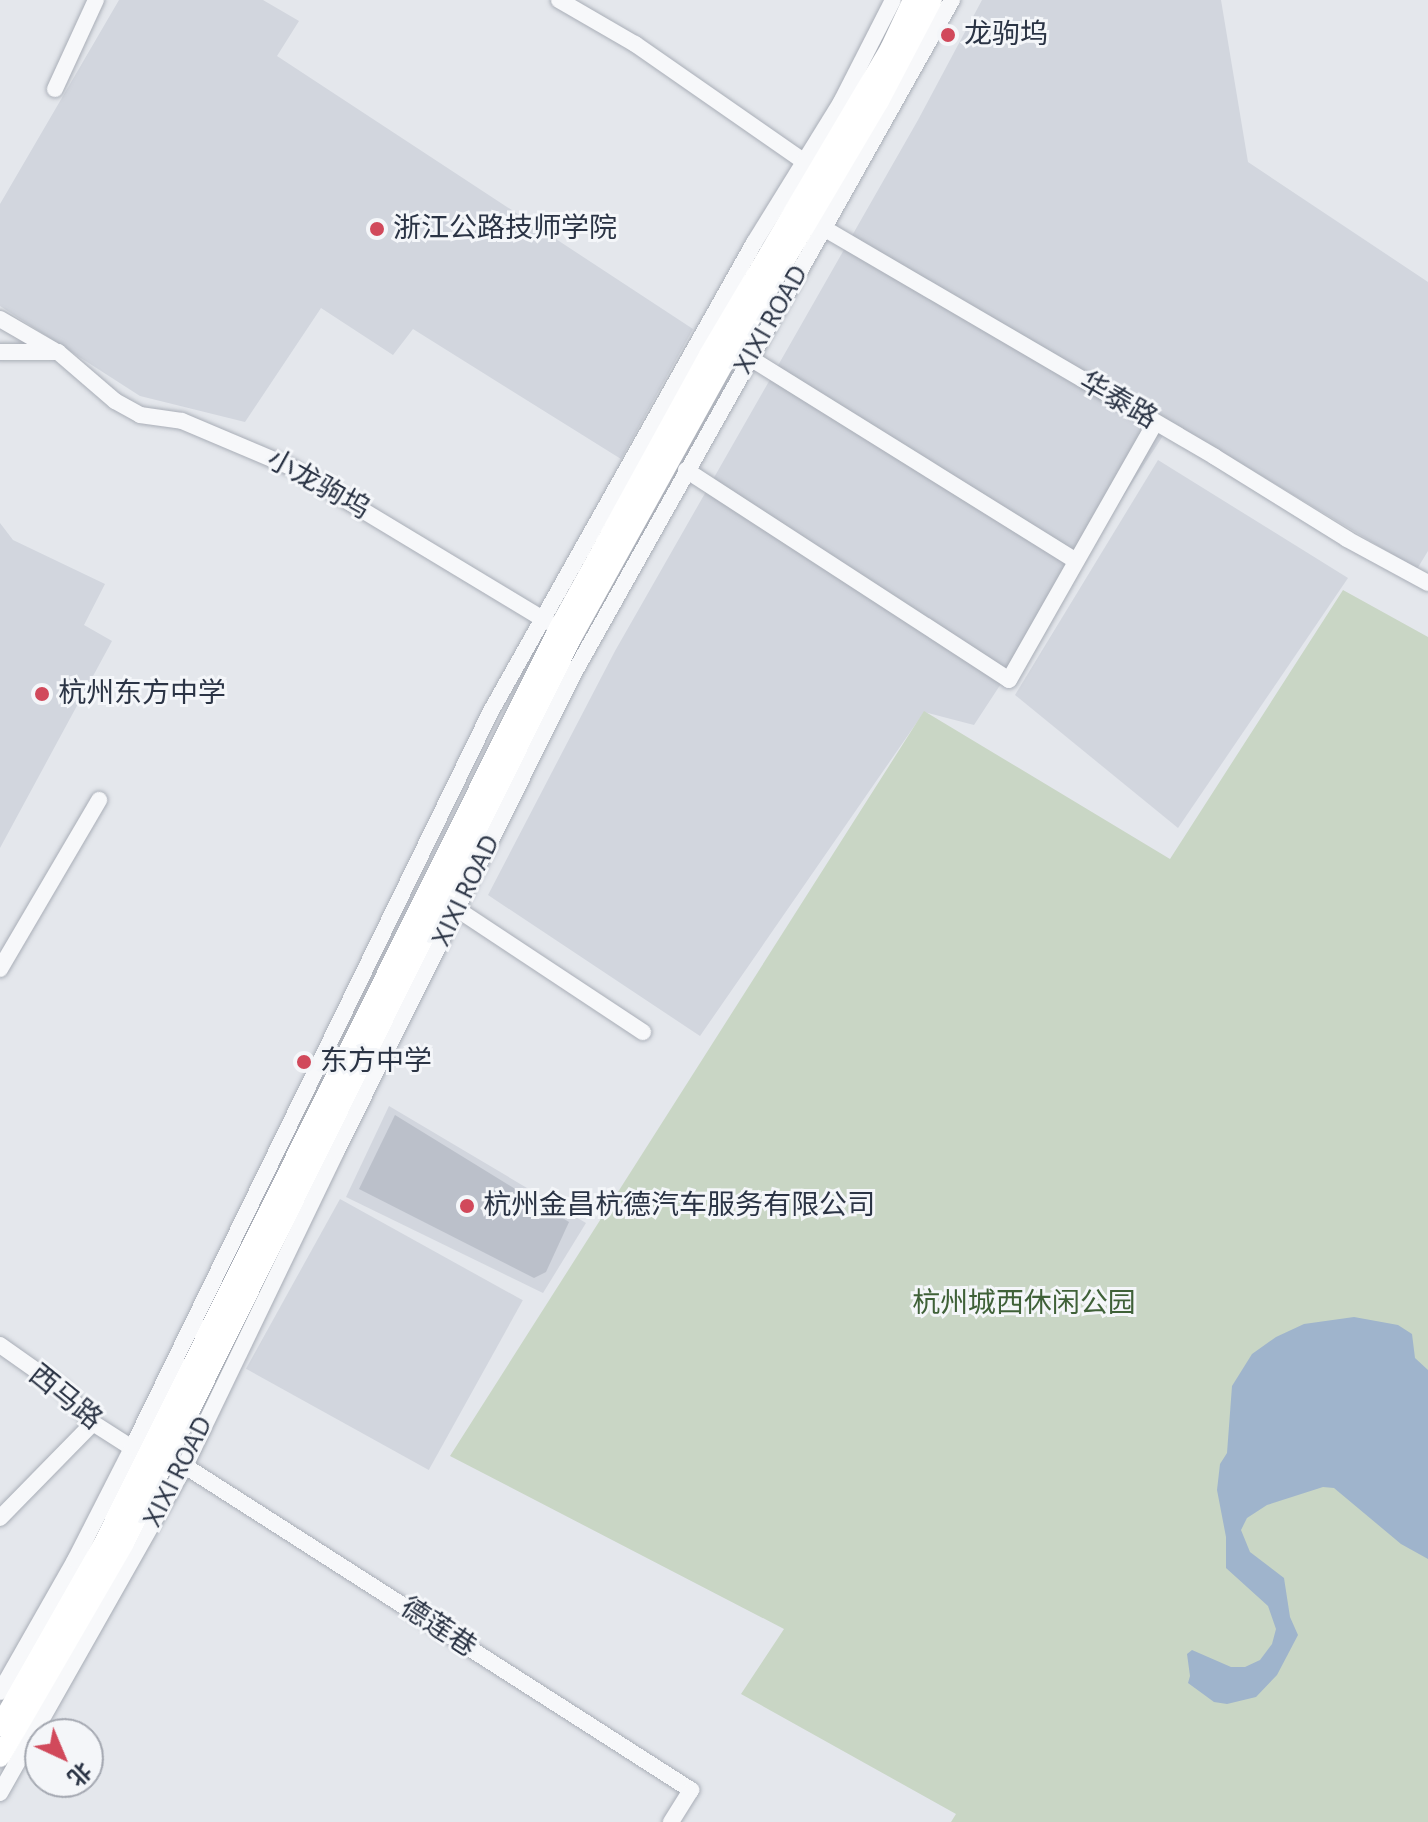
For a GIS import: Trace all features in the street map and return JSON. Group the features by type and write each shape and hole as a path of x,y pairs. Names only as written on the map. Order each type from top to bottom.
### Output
{"main road":[{"name":"XIXI ROAD","path":"0,1726 103,1545 557,627 811,166 890,49 913,0"},
{"name":"XIXI ROAD","path":"0,1757 124,1543 557,627 815,223 932,0"}],"street":[{"path":"55,89 96,0"},
{"path":"559,0 635,44 811,166"},
{"name":"XIXI ROAD","path":"811,166 893,0"},
{"name":"XIXI ROAD","path":"0,1793 185,1466 567,686 750,358 815,223 908,83 952,0"},
{"name":"华泰路","path":"815,223 1347,539 1428,583"},
{"name":"小龙驹坞","path":"0,319 58,352 140,415 182,421 291,467 557,627"},
{"path":"0,352 58,352"},
{"path":"750,358 1075,560"},
{"path":"686,470 1009,680 1155,423"},
{"name":"XIXI ROAD","path":"0,1692 75,1560 132,1448 491,711 557,627"},
{"path":"0,969 99,800"},
{"path":"457,909 643,1032"},
{"name":"西马路","path":"0,1345 61,1388 93,1423 132,1448"},
{"path":"1,1515 93,1423"},
{"name":"德莲巷","path":"185,1466 691,1790 671,1822"}],"shaded area":[{"name":"浙江公路技师学院","path":"119,0 263,0 299,21 277,56 693,329 621,459 413,329 393,355 321,308 245,422 140,396 0,306 0,204"},
{"path":"982,0 1221,0 1248,162 1428,282 1428,551 1417,569 1172,422 974,725 924,712 700,1036 488,895 615,651 918,120"},
{"path":"1158,460 1348,578 1178,828 1015,695"},
{"name":"杭州东方中学","path":"0,523 13,540 105,584 84,625 112,641 0,848"},
{"name":"杭州金昌杭德汽车服务有限公司","path":"389,1106 586,1223 543,1293 346,1197"},
{"path":"340,1199 523,1300 429,1470 246,1369"}],"green space":[{"name":"杭州城西休闲公园","path":"1343,590 1428,637 1428,1822 951,1822 956,1814 741,1694 784,1629 450,1456 924,711 1170,859"}],"water":[{"path":"1354,1317 1398,1325 1412,1334 1415,1358 1428,1370 1428,1559 1401,1544 1334,1488 1323,1487 1267,1505 1247,1518 1241,1530 1250,1552 1284,1578 1290,1617 1298,1635 1277,1675 1256,1697 1227,1704 1214,1702 1188,1683 1187,1654 1192,1650 1231,1667 1245,1667 1260,1660 1272,1644 1276,1629 1268,1606 1226,1568 1226,1537 1217,1490 1220,1464 1227,1453 1232,1386 1252,1354 1276,1337 1304,1324"}],"building":[{"name":"杭州金昌杭德汽车服务有限公司","path":"395,1115 569,1222 546,1272 534,1278 359,1189"}],"place":[{"name":"龙驹坞","path":"948,35"},
{"name":"浙江公路技师学院","path":"377,229"},
{"name":"杭州东方中学","path":"42,694"},
{"name":"东方中学","path":"304,1062"},
{"name":"杭州金昌杭德汽车服务有限公司","path":"467,1206"}]}
